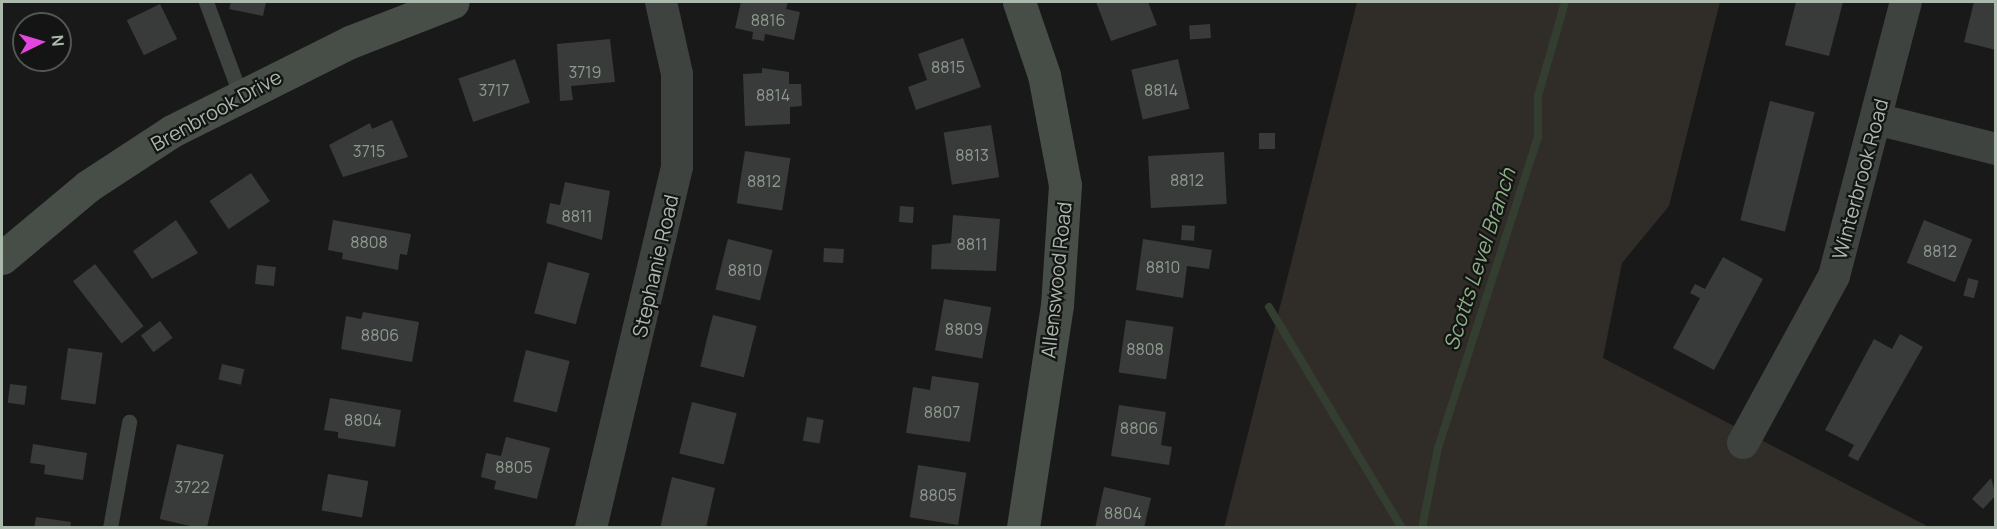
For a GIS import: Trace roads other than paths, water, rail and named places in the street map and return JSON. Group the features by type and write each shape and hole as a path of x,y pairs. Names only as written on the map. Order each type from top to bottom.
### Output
{"street":[{"name":"Brenbrook Drive","path":"2,258 88,186 172,131 240,94 350,42 453,2"},
{"name":"Stephanie Road","path":"591,528 678,167 677,74 661,2"},
{"name":"Allenswood Road","path":"1019,2 1047,86 1065,185 1058,305 1023,528"},
{"name":"Winterbrook Road","path":"1743,443 1834,276 1906,2"},
{"path":"1876,119 1995,149"}],"lane":[{"path":"206,2 240,94"},
{"path":"110,528 129,422"}],"waterway":[{"name":"Scotts Level Branch","path":"1422,528 1438,448 1538,137 1538,96 1565,2"},
{"path":"1269,307 1402,528"}]}
